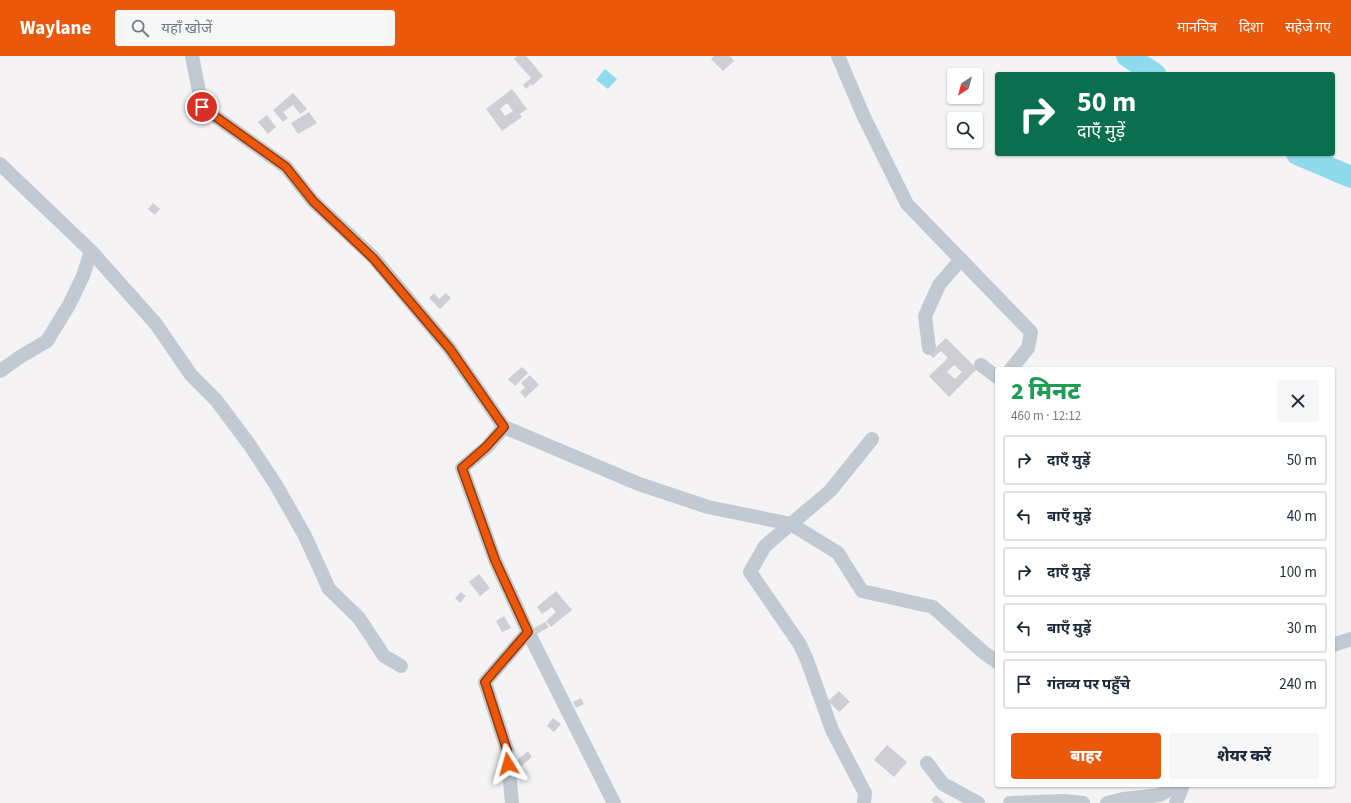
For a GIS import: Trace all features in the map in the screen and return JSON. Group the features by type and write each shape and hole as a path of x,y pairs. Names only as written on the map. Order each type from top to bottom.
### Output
{"street":[{"path":"192,56 202,107 286,167 313,201 373,258 450,349 504,427 639,484 701,505 791,524 838,552 862,591 933,608 983,652 995,661"},
{"path":"838,56 864,117 907,204 1031,332 1028,348 1013,367"},
{"path":"0,164 91,251 156,324 191,375 216,400 249,444 276,485 305,536 329,589 359,618 384,656 401,666"},
{"path":"0,371 47,341 69,305 83,276 91,251"},
{"path":"929,348 925,316 940,285 961,260"},
{"path":"982,364 995,375"},
{"path":"504,427 486,447 462,468 495,560 528,632 614,803"},
{"path":"864,803 865,793 832,730 808,660 799,643 750,572 764,546 830,491 872,439"},
{"path":"512,803 507,750 485,682 528,632"},
{"path":"1335,644 1351,639"},
{"path":"927,763 943,784 978,803"},
{"path":"1106,803 1123,799 1160,795 1174,787"},
{"path":"1176,803 1183,787"},
{"path":"1010,803 1064,801 1083,803"}],"water":[{"path":"605,69 617,79 608,89 596,80"}],"building":[{"path":"517,56 526,56 543,76 532,86 531,84 526,89 523,85 531,78 514,59"},
{"path":"714,56 730,56 734,61 723,71 711,59"},
{"path":"512,89 527,109 520,114 522,117 502,131 486,109","holes":["507,103 513,111 505,116 500,109"]},
{"path":"293,93 307,109 300,114 293,105 283,112 288,118 283,122 273,110"},
{"path":"309,112 317,123 298,134 291,123"},
{"path":"267,115 276,127 268,134 258,122"},
{"path":"153,203 160,209 155,215 148,209"},
{"path":"434,293 439,299 446,293 451,298 440,309 429,298"},
{"path":"946,338 977,369 949,397 929,376 948,358 941,351 933,358 929,354","holes":["954,365 962,372 955,379 947,372"]},
{"path":"522,367 528,373 515,386 508,379"},
{"path":"530,375 539,385 525,398 520,392 525,388 521,383"},
{"path":"479,574 490,588 480,596 469,582"},
{"path":"556,591 572,610 551,627 546,621 556,612 552,607 542,614 537,607"},
{"path":"461,592 466,596 460,603 455,598"},
{"path":"504,616 511,628 502,632 496,621"},
{"path":"545,622 549,627 537,634 534,628"},
{"path":"839,691 850,702 839,712 828,701"},
{"path":"581,698 584,704 576,708 573,702"},
{"path":"553,718 561,724 554,732 547,726"},
{"path":"887,745 907,762 894,777 874,760"},
{"path":"528,751 532,757 520,767 516,761"},
{"path":"936,795 945,803 934,803 931,800"}],"waterway":[{"path":"1127,56 1152,72"},
{"path":"1302,156 1351,177"}],"route":[{"path":"202,107 286,167 313,201 373,258 450,349 504,427 486,447 462,468 495,560 528,632 485,682 507,750 508,764"}]}
